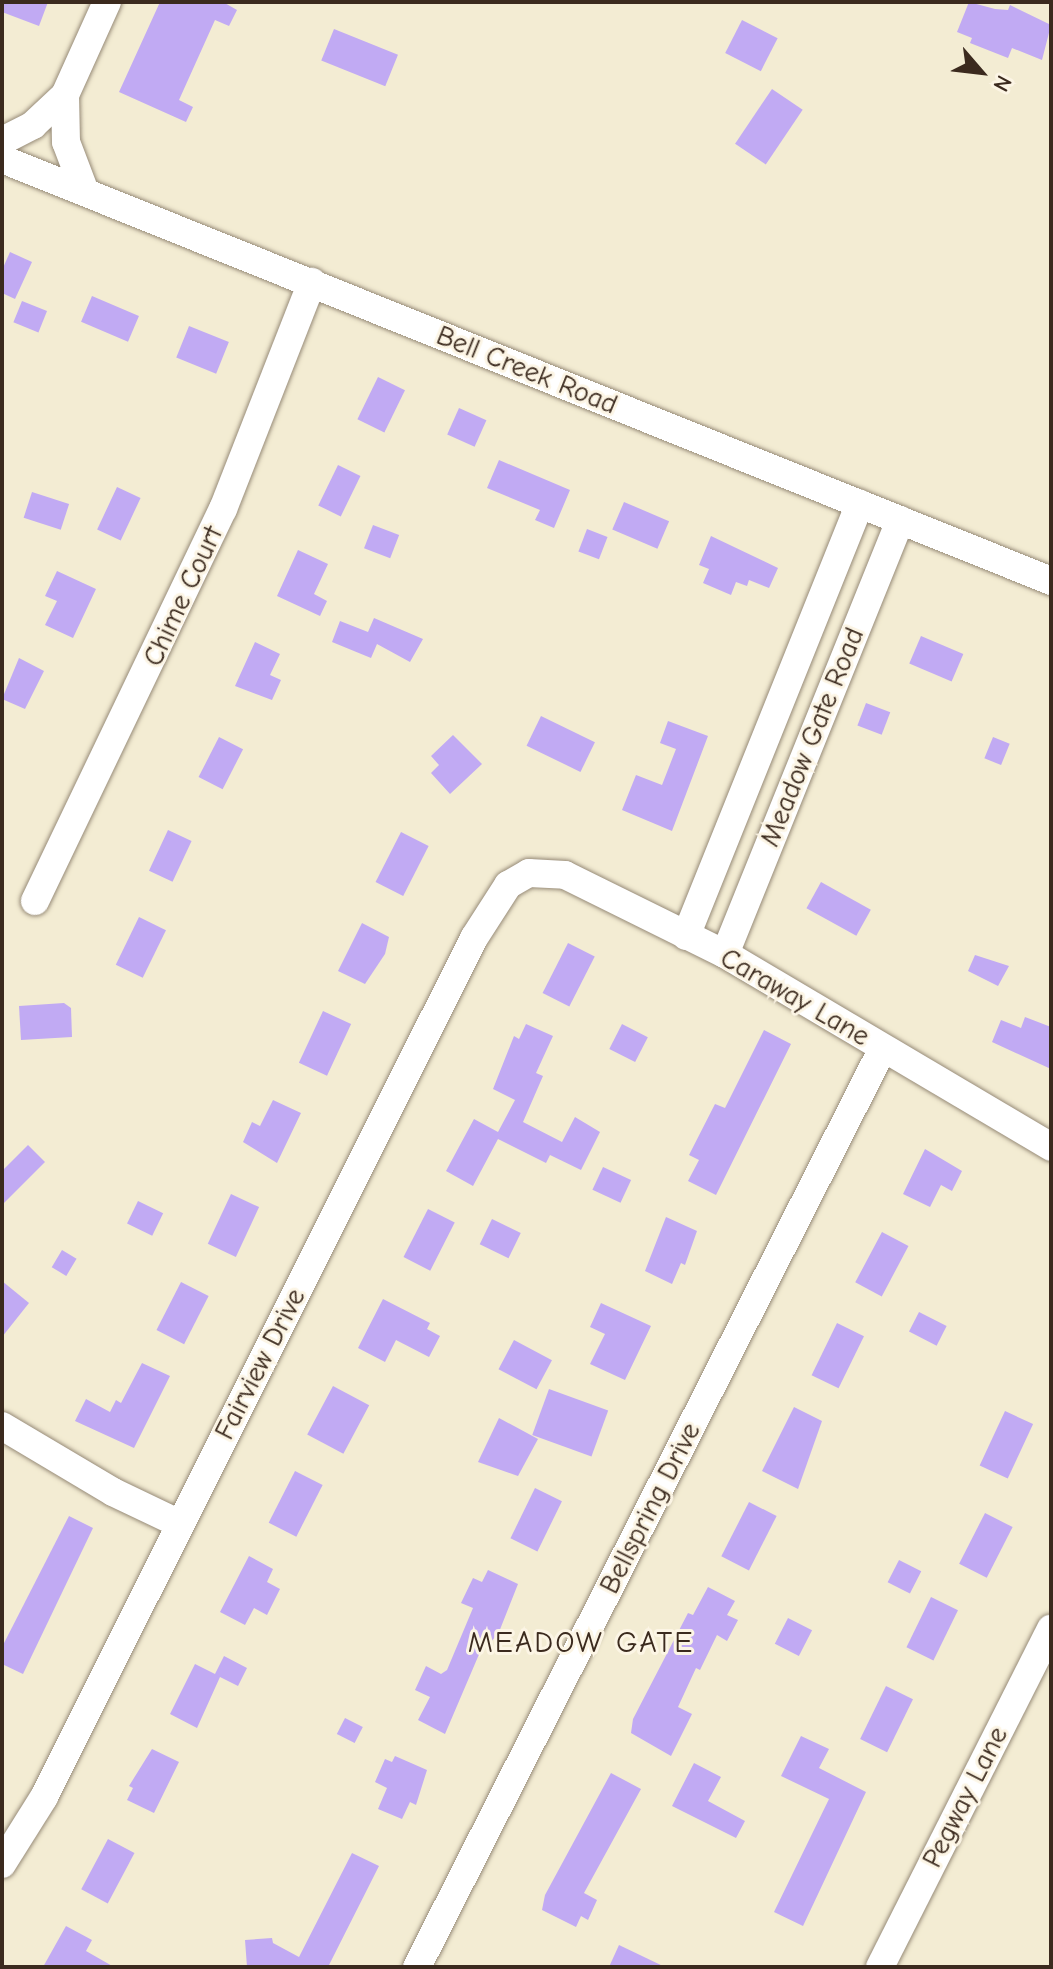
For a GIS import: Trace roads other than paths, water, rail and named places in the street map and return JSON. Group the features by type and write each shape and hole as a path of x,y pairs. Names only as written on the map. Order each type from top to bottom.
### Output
{"street":[{"path":"2,141 33,125 65,95 107,2"},
{"path":"65,95 66,142 85,192"},
{"name":"Bell Creek Road","path":"2,159 1051,581"},
{"name":"Chime Court","path":"35,901 211,536 312,282"},
{"name":"Meadow Gate Road","path":"686,936 860,504"},
{"name":"Meadow Gate Road","path":"725,954 900,520"},
{"name":"Caraway Lane","path":"529,873 565,875 725,954 1051,1147"},
{"name":"Fairview Drive","path":"2,1864 44,1797 474,938 508,885 529,873"},
{"name":"Bellspring Drive","path":"417,1967 883,1048"},
{"path":"2,1426 113,1492 180,1524"},
{"name":"Pegway Lane","path":"880,1967 1051,1629"}],"district":[{"name":"MEADOW GATE","path":"581,1643"}]}
